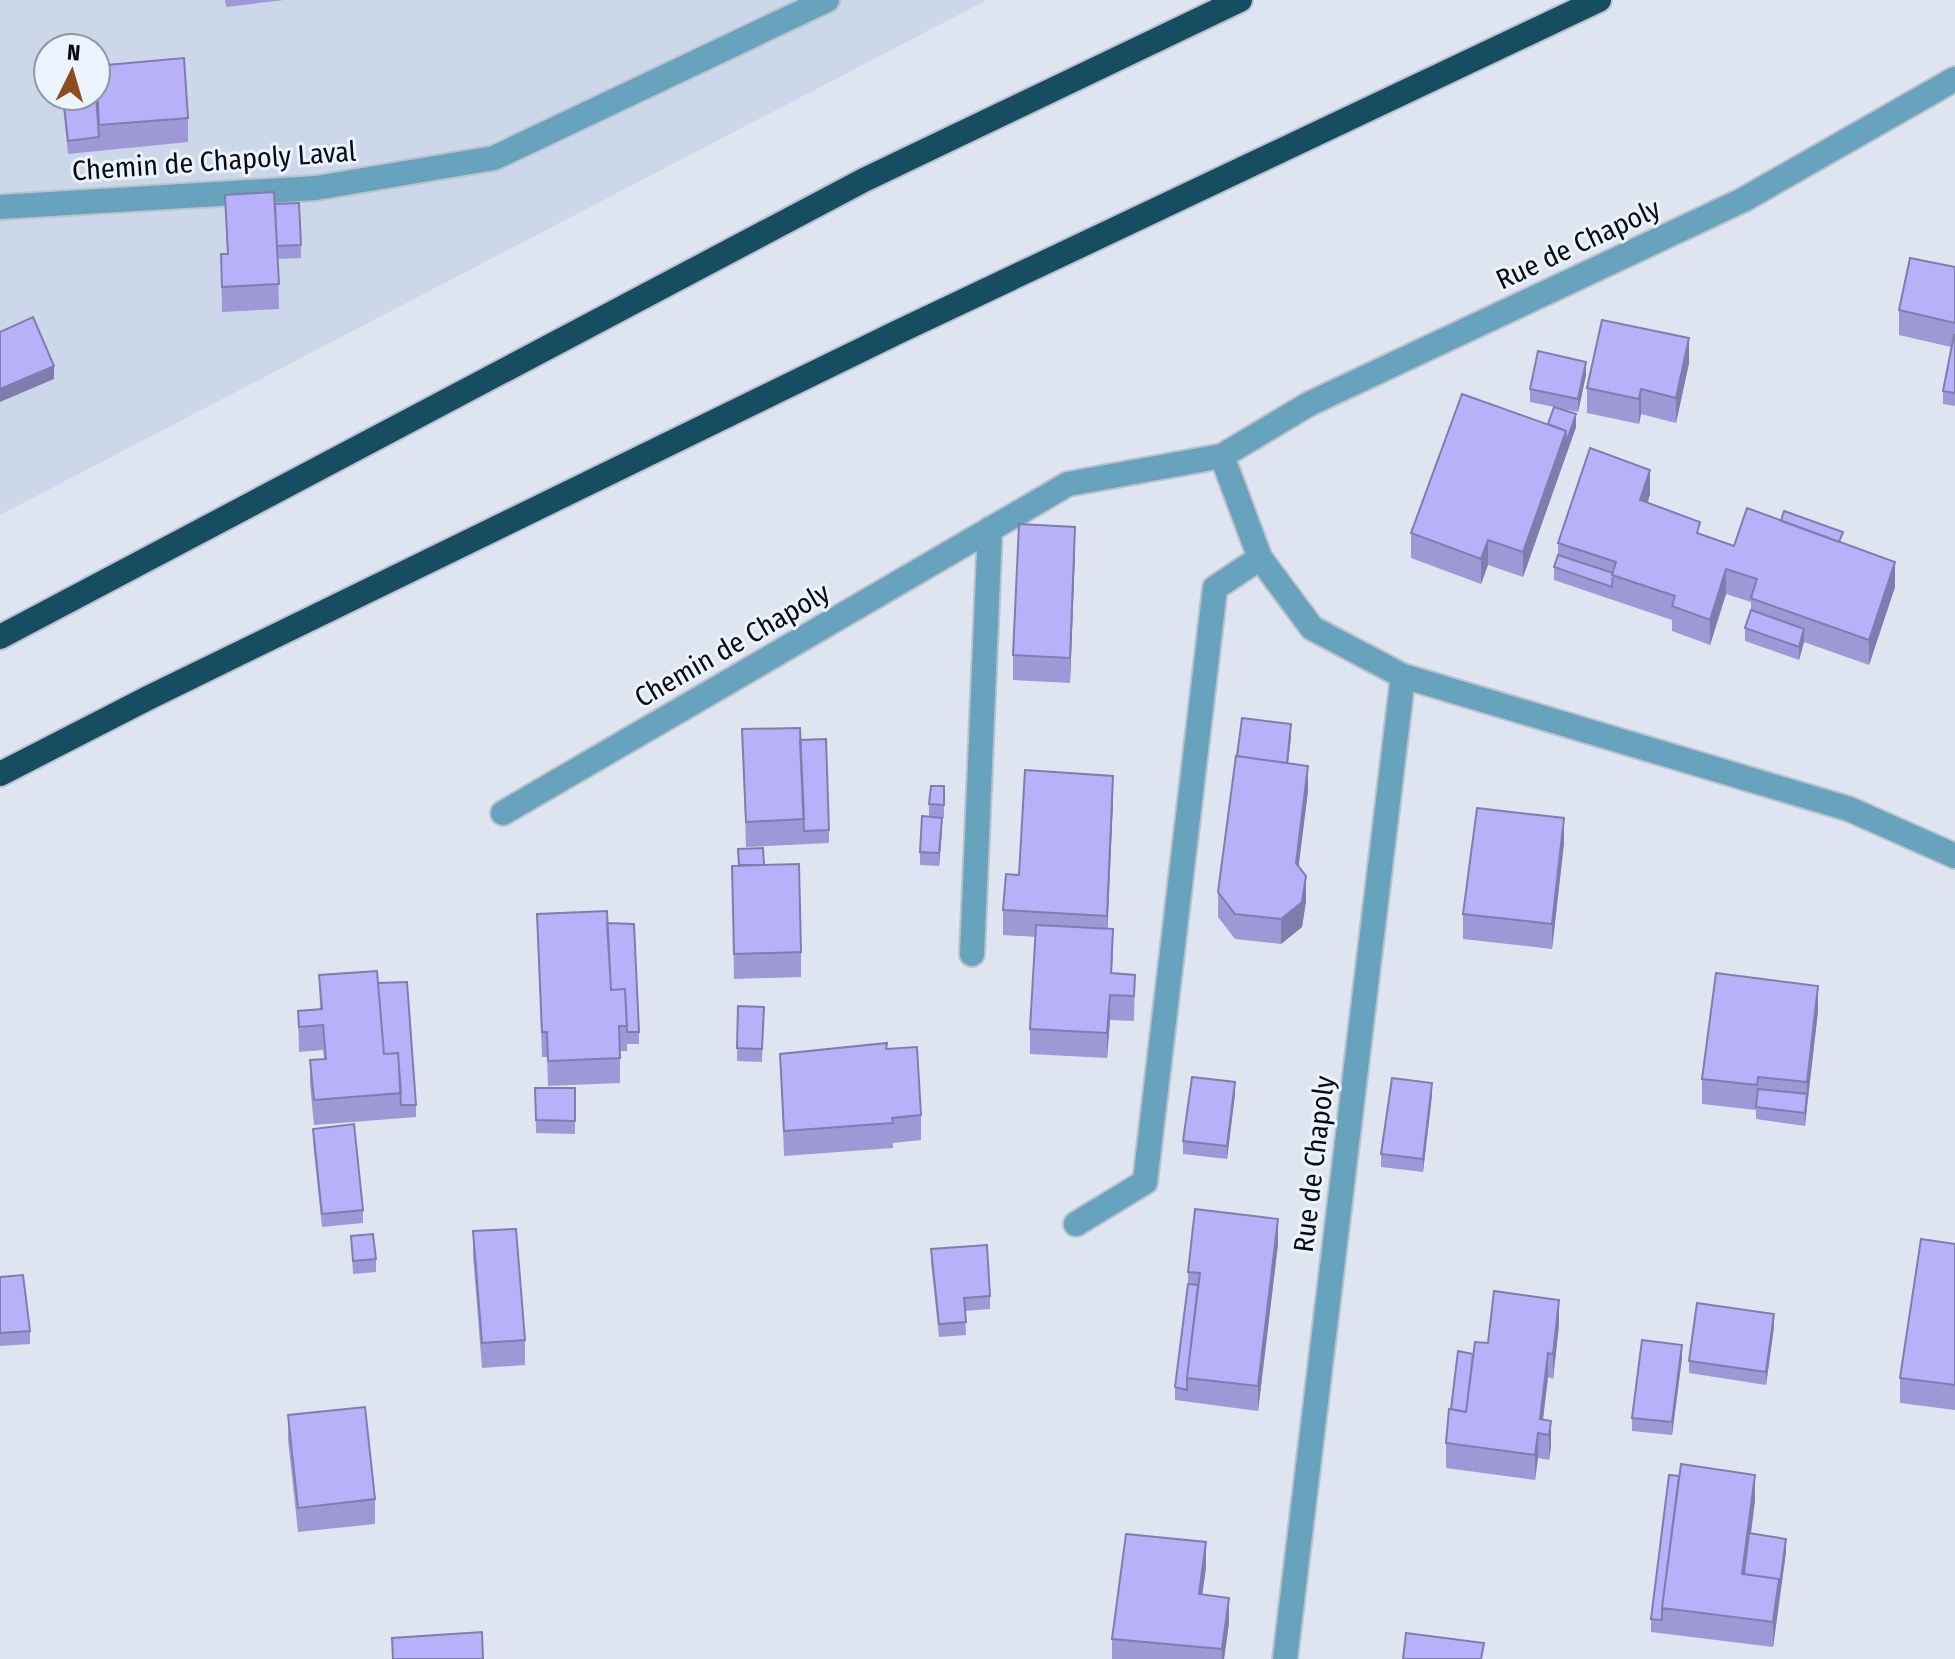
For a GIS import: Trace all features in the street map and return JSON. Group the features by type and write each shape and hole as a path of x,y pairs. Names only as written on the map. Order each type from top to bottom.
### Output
{"highway":[{"path":"0,637 864,180 1240,0"},
{"path":"0,774 164,690 900,331 1599,0"}],"street":[{"name":"Chemin de Chapoly Laval","path":"0,207 316,188 494,158 827,0"},
{"name":"Rue de Chapoly","path":"990,529 1068,484 1222,456 1309,404 1743,200 1955,79"},
{"path":"1222,456 1260,558 1312,628 1403,676 1849,809 1955,856"},
{"path":"972,954 990,529"},
{"name":"Chemin de Chapoly","path":"503,813 990,529"},
{"path":"1076,1224 1145,1182 1215,588 1260,558"},
{"name":"Rue de Chapoly","path":"1285,1659 1403,676"}],"shaded area":[{"path":"0,0 987,0 0,515"}],"building":[{"path":"184,58 188,118 99,125 98,112 112,112 112,65"},
{"path":"65,112 97,112 99,137 68,141"},
{"path":"274,192 279,284 222,287 221,254 228,254 225,195"},
{"path":"299,203 301,245 277,246 275,204"},
{"path":"1910,258 1955,267 1955,323 1899,310"},
{"path":"33,317 54,366 0,389 0,332"},
{"path":"1602,320 1689,338 1676,398 1641,389 1639,399 1587,388"},
{"path":"1955,335 1955,393 1943,391"},
{"path":"1538,351 1586,362 1578,399 1530,389"},
{"path":"1462,394 1566,431 1523,552 1488,540 1481,559 1411,533"},
{"path":"1554,407 1576,414 1566,443 1566,431 1548,424"},
{"path":"1590,448 1650,470 1640,500 1700,522 1697,533 1734,546 1747,508 1895,562 1869,640 1753,599 1757,579 1726,569 1710,620 1672,606 1675,596 1612,575 1616,562 1558,543"},
{"path":"1784,511 1843,532 1839,542 1781,521"},
{"path":"1019,524 1075,527 1070,658 1013,655"},
{"path":"1558,555 1613,573 1612,587 1554,567"},
{"path":"1751,610 1804,629 1799,647 1745,628"},
{"path":"1242,718 1291,724 1287,763 1237,756"},
{"path":"800,728 804,819 746,822 742,729"},
{"path":"826,739 829,830 804,831 800,740"},
{"path":"1236,756 1308,766 1296,863 1306,876 1302,902 1281,919 1235,914 1218,892"},
{"path":"1025,770 1113,776 1107,916 1003,910 1006,874 1019,875"},
{"path":"931,786 944,786 944,805 929,804"},
{"path":"1477,808 1564,818 1552,924 1463,914"},
{"path":"922,816 942,818 939,853 920,852"},
{"path":"763,848 764,865 739,865 738,849"},
{"path":"799,864 801,952 734,954 732,866"},
{"path":"607,911 611,990 625,989 627,1026 619,1026 620,1058 548,1061 547,1032 542,1032 537,914"},
{"path":"607,923 634,924 639,1032 627,1032 625,989 611,990"},
{"path":"1036,925 1113,929 1111,973 1135,975 1134,996 1110,995 1107,1033 1030,1029"},
{"path":"377,971 384,1054 398,1053 401,1093 314,1100 310,1060 326,1059 323,1025 299,1027 298,1011 322,1009 319,975"},
{"path":"1716,973 1818,986 1807,1082 1758,1077 1757,1085 1702,1079"},
{"path":"407,982 416,1105 401,1105 398,1053 384,1054 378,983"},
{"path":"738,1006 764,1007 762,1049 737,1048"},
{"path":"887,1043 886,1049 917,1047 921,1115 892,1118 893,1123 784,1131 780,1054"},
{"path":"1192,1077 1235,1082 1227,1146 1183,1141"},
{"path":"1392,1078 1432,1083 1423,1159 1381,1154"},
{"path":"535,1088 575,1088 575,1121 536,1120"},
{"path":"1758,1089 1807,1094 1805,1113 1756,1107"},
{"path":"354,1124 363,1210 322,1214 313,1129"},
{"path":"1195,1209 1278,1219 1258,1386 1187,1378 1200,1273 1188,1272"},
{"path":"516,1229 525,1340 482,1343 473,1231"},
{"path":"373,1234 376,1259 353,1261 351,1236"},
{"path":"1921,1239 1955,1244 1955,1385 1900,1378"},
{"path":"987,1245 990,1296 964,1298 966,1322 939,1324 931,1249"},
{"path":"23,1275 30,1331 0,1333 0,1277"},
{"path":"1188,1284 1198,1285 1187,1390 1175,1387"},
{"path":"1494,1291 1559,1300 1553,1354 1548,1353 1540,1419 1551,1421 1549,1435 1538,1433 1535,1455 1446,1443 1449,1409 1466,1412 1475,1342 1488,1343"},
{"path":"1697,1303 1774,1314 1766,1372 1689,1361"},
{"path":"1642,1340 1682,1345 1672,1422 1632,1418"},
{"path":"1458,1351 1473,1354 1466,1412 1451,1409"},
{"path":"365,1407 375,1499 298,1508 288,1415"},
{"path":"1681,1464 1755,1475 1742,1574 1779,1579 1773,1622 1662,1608"},
{"path":"1669,1475 1679,1476 1662,1620 1651,1619"},
{"path":"1749,1533 1786,1539 1779,1591 1779,1579 1744,1574"},
{"path":"1126,1534 1206,1542 1199,1594 1229,1598 1222,1649 1112,1639"},
{"path":"482,1632 483,1659 393,1659 392,1638"},
{"path":"1406,1633 1484,1643 1481,1659 1403,1659"}]}
